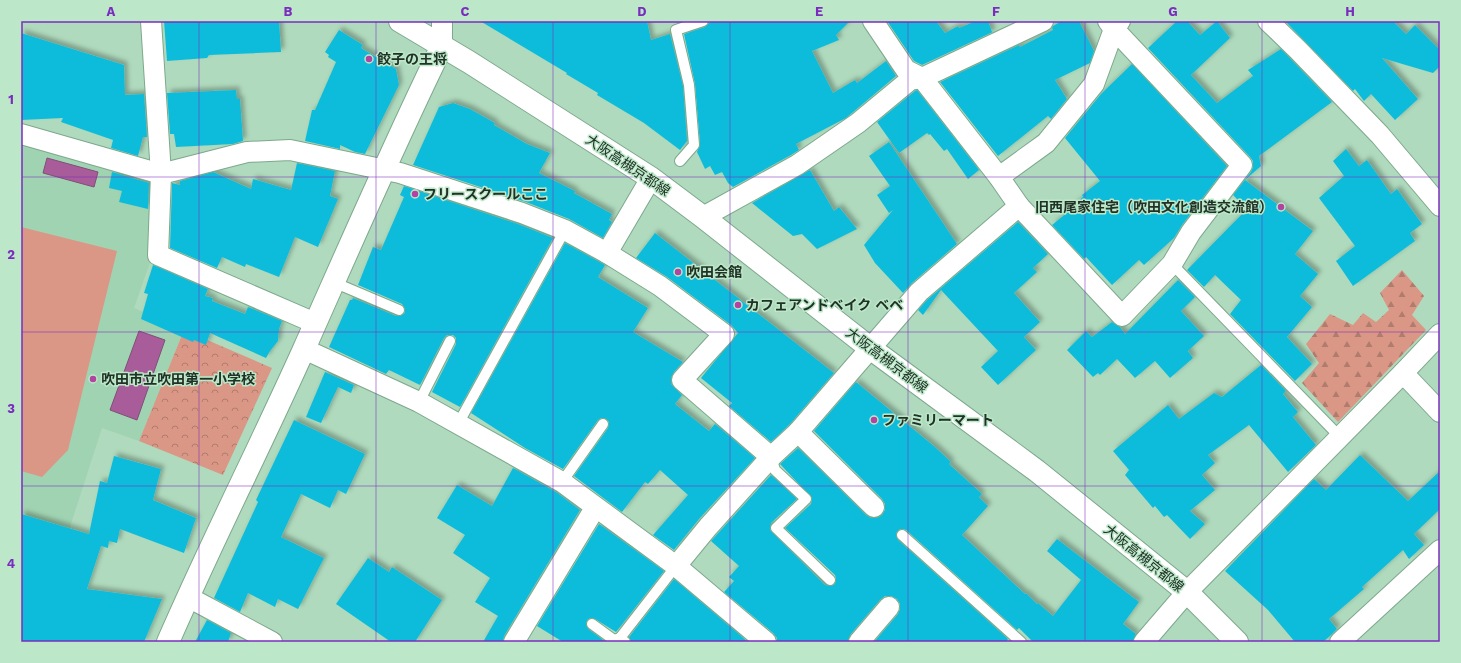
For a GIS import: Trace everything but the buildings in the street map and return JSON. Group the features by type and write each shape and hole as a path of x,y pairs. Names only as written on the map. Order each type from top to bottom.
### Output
{"main road":[{"name":"大阪高槻京都線","path":"400,21 651,178 703,216 870,348 1037,471 1187,592 1237,642"},
{"path":"168,642 442,46"}],"street":[{"path":"151,21 161,174 158,255 315,324"},
{"path":"442,21 442,46"},
{"path":"873,21 906,70 922,78 999,177 1019,206 1122,316 1172,264 1191,232 1242,166 1114,24 1094,84 1046,143 999,177"},
{"path":"703,216 797,165 858,123 910,80 922,78 1043,21"},
{"path":"1268,21 1380,135 1440,206"},
{"path":"21,134 161,174 247,152 290,150 400,173 494,204 565,230 607,252 660,286 724,334 682,380 771,457"},
{"path":"607,252 651,178"},
{"path":"676,566 708,527 771,457 798,432 919,292 1019,206"},
{"path":"1144,642 1187,592 1440,334"},
{"path":"304,349 419,402 562,482 676,566 766,642"},
{"path":"1403,373 1440,412"},
{"path":"798,432 874,507"},
{"path":"514,642 596,508"},
{"path":"1340,642 1440,550"},
{"path":"188,597 272,642"},
{"path":"859,642 889,607"}],"lane":[{"path":"680,161 694,145 689,84 676,30 703,21"},
{"path":"458,424 565,230"},
{"path":"1172,264 1340,437"},
{"path":"333,282 399,310"},
{"path":"419,402 450,341"},
{"path":"562,482 603,424"},
{"path":"771,457 775,470 806,499 776,528 830,580"},
{"path":"902,534 1021,642"},
{"path":"592,624 614,640 623,640 676,566"}],"shaded area":[{"name":"吹田市立吹田第一小学校","path":"21,141 151,177 152,257 134,308 184,330 139,441 102,428 44,607 21,601"},
{"path":"47,158 98,172 94,187 43,173"},
{"path":"139,331 165,340 137,420 110,410"}],"green space":[{"path":"21,227 117,251 68,450 42,477 21,471"},
{"path":"1402,270 1424,296 1412,315 1426,330 1338,422 1302,383 1319,363 1306,344 1330,314 1353,325 1363,313 1376,322 1389,310 1380,293"},
{"path":"184,330 272,368 223,475 139,441"}],"place":[{"name":"餃子の王将","path":"369,59"},
{"name":"フリースクールここ","path":"415,194"},
{"name":"旧西尾家住宅（吹田文化創造交流館）","path":"1281,207"},
{"name":"吹田会館","path":"678,272"},
{"name":"カフェアンドベイク ベベ","path":"738,305"},
{"name":"吹田市立吹田第一小学校","path":"93,379"},
{"name":"ファミリーマート","path":"874,420"}]}
